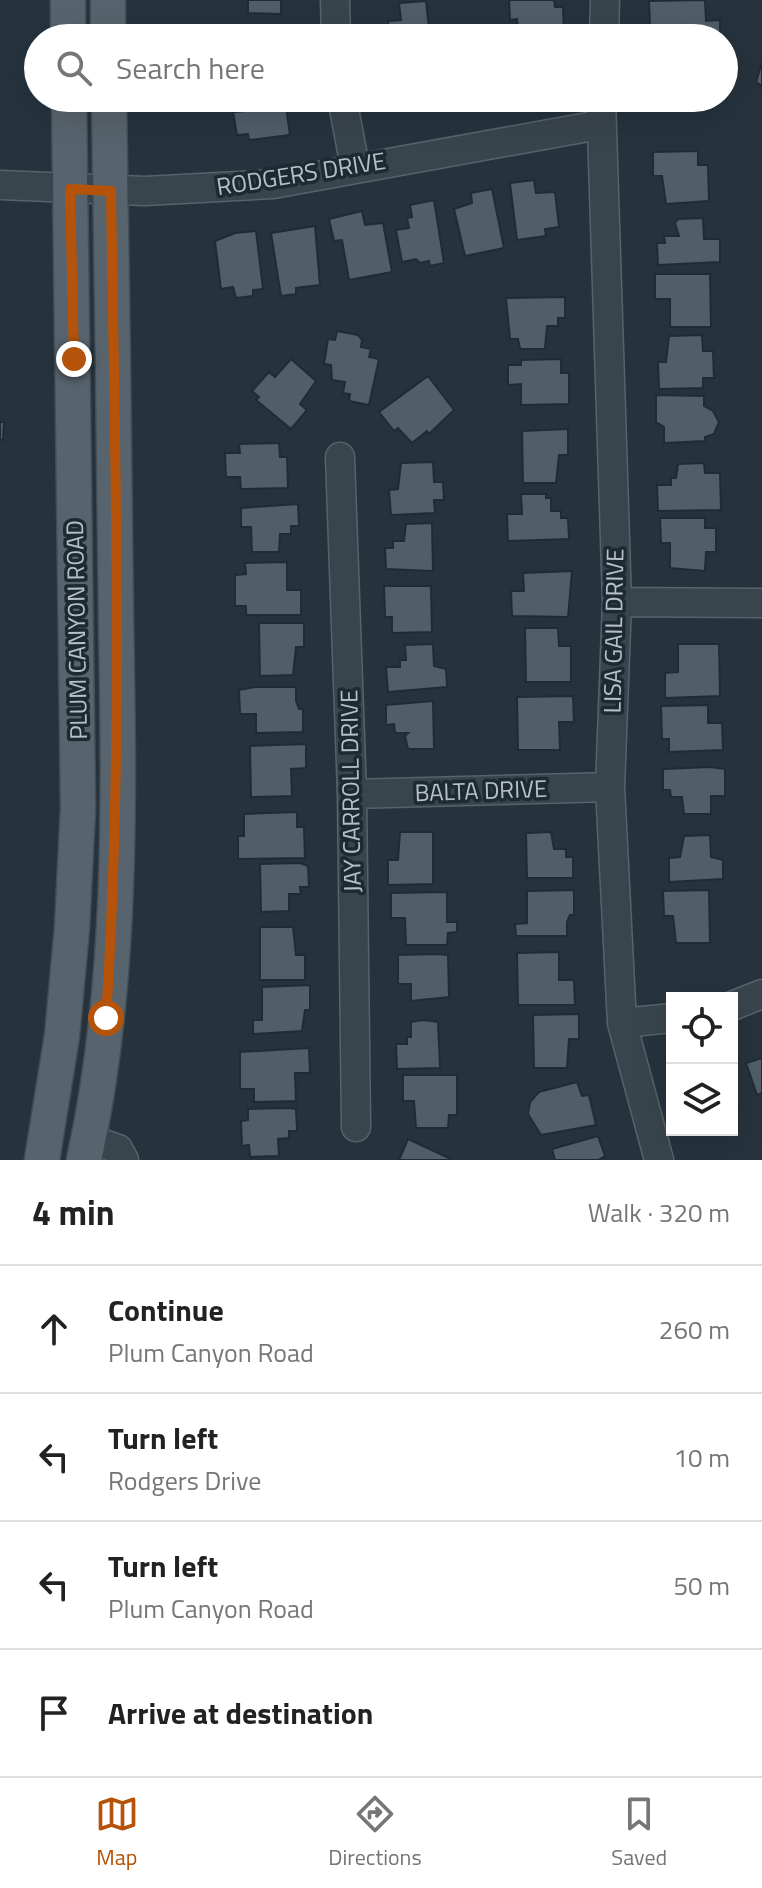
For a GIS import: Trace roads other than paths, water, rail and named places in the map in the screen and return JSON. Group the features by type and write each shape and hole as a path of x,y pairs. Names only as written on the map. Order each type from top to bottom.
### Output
{"main road":[{"path":"68,0 68,24"},
{"path":"108,0 108,24"},
{"name":"PLUM CANYON ROAD","path":"42,1160 63,1021 78,808 69,112"},
{"name":"PLUM CANYON ROAD","path":"86,1149 106,1018 116,869 118,725 109,112"}],"street":[{"path":"335,0 336,24"},
{"path":"604,24 605,0"},
{"path":"345,112 355,167"},
{"name":"RODGERS DRIVE","path":"0,185 145,191 273,184 600,112"},
{"name":"LISA GAIL DRIVE","path":"600,112 617,602 610,787 622,1023 659,1160"},
{"name":"JAY CARROLL DRIVE","path":"340,457 352,794 356,1127"},
{"path":"617,602 762,603"},
{"name":"BALTA DRIVE","path":"352,794 610,787"},
{"path":"738,1004 762,994"},
{"path":"622,1023 666,1019"},
{"path":"86,1149 118,1149 124,1160"}]}
